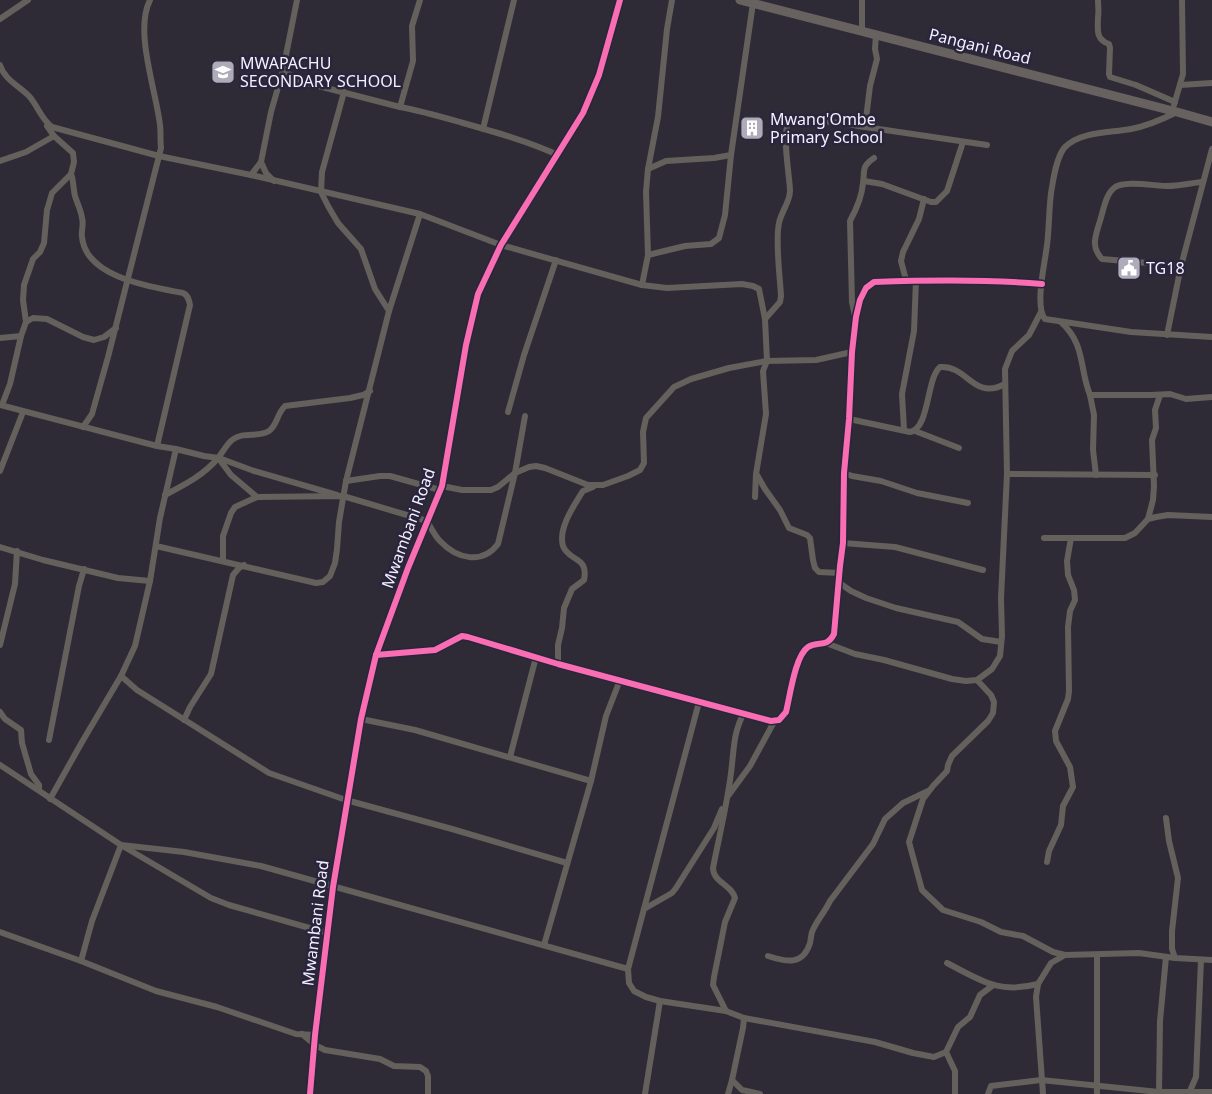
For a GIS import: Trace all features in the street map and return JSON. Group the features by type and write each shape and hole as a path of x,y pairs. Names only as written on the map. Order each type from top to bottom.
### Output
{"main road":[{"name":"Pangani Road","path":"742,0 876,35 1175,108 1212,122"}],"street":[{"path":"0,19 28,0"},
{"path":"83,427 92,414 116,328 161,148 160,125 150,69 145,53 146,36 144,24 149,0"},
{"path":"251,175 261,162 298,0"},
{"path":"400,107 413,61 412,26 420,0"},
{"path":"483,129 514,0"},
{"name":"Mwambani Road","path":"310,1094 315,1035 333,887 361,719 376,655 441,488 466,345 478,294 501,245 583,113 599,75 620,0"},
{"path":"642,284 648,255 646,192 648,169 654,144 672,0"},
{"path":"862,0 862,31"},
{"path":"1098,0 1097,31 1102,42 1109,44 1110,77 1136,85 1175,108"},
{"path":"826,643 855,654 966,681 977,680 992,669 1000,656 1001,589 1007,474 1005,369 1012,351 1029,335 1041,312 1051,190 1056,169 1064,148 1086,136 1133,129 1164,118 1175,108 1182,74 1182,0"},
{"path":"648,255 685,246 711,244 719,238 726,215 731,155 753,3"},
{"path":"865,127 870,86 877,58 875,49 876,35"},
{"path":"0,64 6,76 29,97 54,136 73,153 74,162 71,174 52,193 47,210 44,242 40,252 33,259 24,285 23,300 26,322 21,336 16,363 1,405 157,446 219,458 427,521 440,541 456,554 479,558 492,552 498,544 515,473 524,416"},
{"path":"283,70 300,81 417,110 536,145 558,155"},
{"path":"1180,85 1212,84"},
{"path":"344,92 322,172 321,192 338,223 361,248 375,289 389,311"},
{"path":"765,319 780,302 781,296 779,224 790,193 786,155 786,130 791,121 817,120 987,145"},
{"path":"45,122 52,127 159,156 420,214 501,245 642,284 667,288 742,284 758,289 765,319 767,361 763,371 766,414 756,474 756,497"},
{"path":"0,161 26,152 54,136"},
{"path":"864,182 882,184 936,202 948,191 962,142"},
{"path":"654,144 656,154 666,161"},
{"path":"1167,335 1181,266 1212,149"},
{"path":"648,169 666,161 731,155"},
{"path":"856,318 852,302 850,221 854,215 864,182 865,166 874,158"},
{"path":"261,162 266,173 275,182"},
{"path":"71,174 74,181 74,193 83,219 82,237 91,257 105,270 128,280 183,293 189,299 190,305 157,446"},
{"path":"1181,266 1102,259 1096,252 1097,230 1107,198 1116,186 1139,184 1168,186 1202,182"},
{"path":"906,280 901,261 903,252 919,219 924,199"},
{"path":"156,546 316,583 323,582 330,576 338,550 339,522 346,481 389,311 420,214"},
{"path":"508,412 524,355 556,260"},
{"path":"376,655 435,650 462,636 699,702 771,721 780,720 786,712 801,653 809,646 826,643 834,634 843,542 844,473 852,352 856,318 860,300 866,288 874,282 906,280 993,280 1042,284"},
{"path":"904,430 902,394 914,331 916,280"},
{"path":"1041,312 1045,319 1062,322 1167,335 1212,337"},
{"path":"26,322 32,318 47,319 94,340 104,337 116,328"},
{"path":"1062,322 1077,342 1086,385 1090,395 1094,415 1093,450 1096,475"},
{"path":"0,338 21,336"},
{"path":"558,664 558,645 564,608 572,589 584,580 585,573 582,562 566,550 563,545 564,526 583,491 640,470 644,463 643,432 646,418 674,387 691,379 729,368 767,361 816,360 852,352"},
{"path":"915,431 919,427 924,414 934,376 940,367 956,370 980,388 999,387 1005,384"},
{"path":"165,495 204,472 219,458 226,445 234,438 241,435 266,432 274,426 279,412 285,406 350,398 370,391"},
{"path":"1090,395 1170,394 1186,399 1212,397"},
{"path":"1044,538 1125,538 1136,533 1148,519 1153,500 1155,475 1152,440 1156,428 1155,410 1160,395"},
{"path":"0,471 23,412"},
{"path":"92,414 96,430"},
{"path":"849,419 915,431 959,448"},
{"path":"50,798 121,676 135,646 176,449"},
{"path":"219,458 231,474 257,497"},
{"path":"346,481 390,476 441,488 491,490 498,487 515,473 529,467 540,467 594,486"},
{"path":"844,473 881,481 917,493 968,503"},
{"path":"756,474 780,510 789,528 810,538 815,568 819,572 839,573"},
{"path":"1007,474 1155,475"},
{"path":"223,560 223,536 235,507 257,497 343,496"},
{"path":"1148,519 1168,516 1212,517"},
{"path":"1047,862 1049,851 1061,825 1065,800 1073,788 1070,767 1056,741 1055,731 1069,692 1068,626 1070,611 1075,600 1074,590 1068,575 1067,561 1071,538"},
{"path":"843,542 895,547 983,570"},
{"path":"0,547 43,560 118,578 150,581"},
{"path":"0,645 14,584 17,551"},
{"path":"184,720 190,706 211,674 233,575 244,565"},
{"path":"49,740 84,569"},
{"path":"838,582 851,592 866,598 896,608 958,622 982,639 1001,642"},
{"path":"510,757 536,657"},
{"path":"121,676 137,690 269,773 346,800 567,863"},
{"path":"544,945 591,781 606,716 620,680"},
{"path":"977,680 991,695 994,702 993,713 988,721 952,756 947,771 923,799 909,842 922,890 943,910 981,922 1001,932 1022,936 1053,952 1065,955 1140,953 1175,958 1212,960"},
{"path":"699,702 628,969 629,982 634,991 660,1001 726,1011 744,1018 875,1042 912,1053 934,1057 946,1052 958,1028 970,1017 980,995 992,986"},
{"path":"0,712 5,719 21,730 22,743 31,774 39,785 39,790"},
{"path":"726,1011 714,985 714,977 725,922 735,898 734,893 713,872 731,772 735,734 744,713"},
{"path":"361,719 415,730 591,781"},
{"path":"644,909 672,893 676,888 714,828 726,798 750,766 775,720"},
{"path":"0,765 121,845 211,898 229,905 327,933"},
{"path":"768,956 784,962 800,958 806,950 812,931 826,911 830,901 873,844 885,819 903,803 929,791"},
{"path":"1166,818 1178,878 1172,931 1172,949 1175,958"},
{"path":"121,845 184,852 261,866 628,969"},
{"path":"81,960 92,921 121,845"},
{"path":"0,932 81,960 156,991 217,1007 302,1034 315,1035"},
{"path":"1043,1094 1036,996 1038,984 1051,963 1065,955"},
{"path":"1097,955 1097,1091"},
{"path":"1159,1092 1160,1021 1166,957"},
{"path":"1187,1093 1196,1077 1202,960"},
{"path":"947,963 992,986 1024,988 1038,984"},
{"path":"645,1094 660,1001"},
{"path":"728,1094 744,1028 744,1018"},
{"path":"302,1034 315,1045 325,1050 380,1059 394,1066 420,1067 426,1071 428,1076 428,1094"},
{"path":"946,1052 955,1071 955,1094"},
{"path":"732,1080 742,1090 760,1094"},
{"path":"988,1094 991,1086 1041,1080 1097,1091 1212,1092"}],"cycle path":[{"path":"310,1094 315,1035 333,887 361,719 376,655 408,568 442,486 466,345 478,294 501,245 583,113 599,75 620,0"},
{"path":"376,655 435,650 462,636 558,664 771,721 779,720 786,712 796,667 803,652 812,645 825,643 834,634 843,543 844,473 852,352 856,317 860,300 866,288 874,282 916,281 1042,284"}],"place":[{"name":"MWAPACHU SECONDARY SCHOOL","path":"223,72"},
{"name":"Mwang'Ombe Primary School","path":"752,128"},
{"name":"TG18","path":"1129,268"}]}
